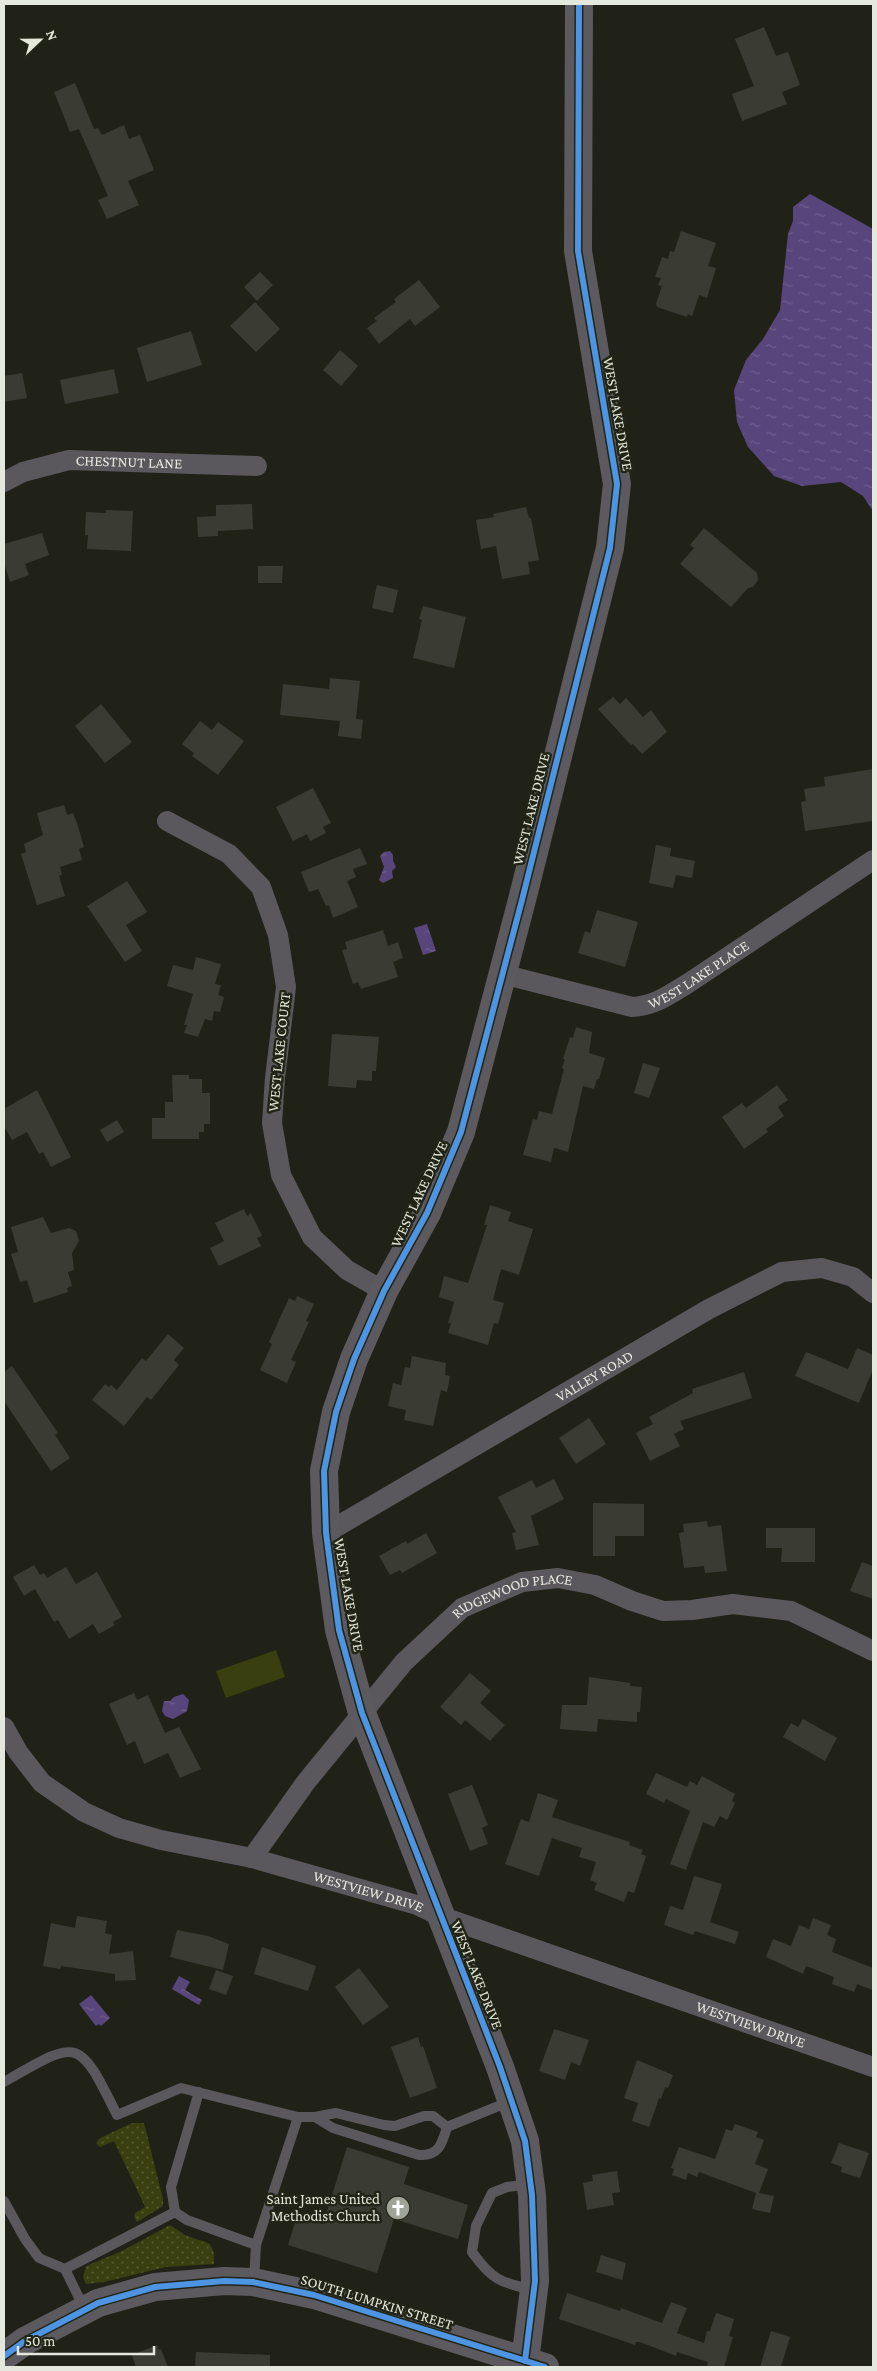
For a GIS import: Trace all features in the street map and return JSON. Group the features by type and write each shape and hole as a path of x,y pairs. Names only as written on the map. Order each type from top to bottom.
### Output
{"main road":[{"name":"WEST LAKE DRIVE","path":"532,2365 534,2290 530,2184 525,2141 512,2101 362,1713 339,1630 326,1533 324,1471 336,1412 354,1359 384,1291 427,1213 461,1132 610,548 617,484 578,251 579,4"},
{"name":"SOUTH LUMPKIN STREET","path":"4,2355 25,2340 84,2309 122,2295 155,2287 196,2282 254,2282 314,2295 532,2365"}],"street":[{"name":"CHESTNUT LANE","path":"4,482 23,472 69,460 257,466"},
{"name":"WEST LAKE COURT","path":"167,821 229,854 261,887 278,935 286,987 275,1078 272,1123 281,1175 312,1237 348,1270 384,1291"},
{"name":"WEST LAKE PLACE","path":"502,974 632,1007 646,1007 680,988 873,860"},
{"name":"VALLEY ROAD","path":"326,1533 709,1309 782,1272 822,1268 853,1277 873,1293"},
{"name":"RIDGEWOOD PLACE","path":"252,1858 306,1782 404,1662 462,1608 522,1582 558,1578 595,1585 632,1601 663,1610 692,1610 733,1604 791,1611 873,1651"},
{"name":"WESTVIEW DRIVE","path":"4,1727 18,1752 42,1783 84,1812 119,1828 161,1840 252,1858 417,1905 440,1916 873,2067"}],"lane":[{"path":"4,2082 43,2059 64,2050 81,2054 91,2065 117,2114 181,2088 298,2116 315,2117 336,2113 394,2126 424,2116 433,2116 447,2127"},
{"path":"199,2092 171,2187 175,2212 187,2220 209,2229 256,2244"},
{"path":"447,2127 512,2101"},
{"path":"254,2282 256,2244 298,2116"},
{"path":"315,2117 333,2128 420,2155 429,2155 437,2152 443,2142 447,2127"},
{"path":"530,2184 507,2187 492,2193 476,2226 472,2252 487,2273 508,2284 534,2290"},
{"path":"4,2201 25,2239 39,2258 65,2269 84,2309"},
{"path":"65,2269 175,2212"}],"green space":[{"path":"276,1650 285,1677 226,1698 216,1671"},
{"path":"132,2123 144,2123 163,2199 163,2206 137,2222 134,2217 135,2213 145,2207 114,2141 100,2147 96,2143 100,2138"},
{"path":"170,2225 185,2235 210,2244 214,2253 214,2264 166,2267 104,2282 86,2284 83,2277 86,2266 122,2251"}],"water":[{"path":"810,194 873,229 873,511 863,496 841,482 802,486 774,476 748,447 737,422 734,390 746,360 763,339 780,310 788,234 793,221 793,207"},
{"path":"390,851 396,867 392,871 393,878 383,883 379,880 384,867 380,856 384,852"},
{"path":"427,924 436,951 423,955 414,928"},
{"path":"183,1694 189,1700 187,1711 173,1719 165,1716 162,1711 164,1701 170,1701 174,1697"},
{"path":"179,1976 190,1982 185,1990 202,2000 199,2005 172,1989"},
{"path":"91,1995 110,2018 101,2026 99,2024 96,2026 79,2004"}],"building":[{"path":"764,27 776,56 788,52 800,85 782,92 787,104 742,121 732,94 754,86 735,39"},
{"path":"75,83 94,129 98,128 102,135 124,125 129,139 140,135 154,170 128,181 139,205 107,219 98,200 108,196 79,129 70,132 54,92"},
{"path":"681,231 716,243 708,266 716,268 707,298 699,295 692,316 688,314 687,317 657,307 656,304 662,286 658,285 661,278 655,277 662,257 668,259 670,251 674,252"},
{"path":"260,272 273,285 257,301 244,287"},
{"path":"419,280 440,307 415,326 410,319 379,344 367,328 377,321 374,318 396,302 394,299"},
{"path":"255,302 280,329 256,352 230,326"},
{"path":"191,331 202,365 147,382 137,348"},
{"path":"340,350 358,366 341,386 323,370"},
{"path":"114,369 119,393 65,404 60,380"},
{"path":"22,373 27,398 4,402 4,376"},
{"path":"252,504 253,529 218,531 218,536 198,537 197,517 216,516 216,505"},
{"path":"526,507 529,518 531,518 539,560 528,562 530,574 502,579 496,546 481,549 476,520 494,517 493,514"},
{"path":"106,510 133,511 131,551 87,549 88,535 85,535 86,512 106,513"},
{"path":"704,528 757,573 758,580 753,587 748,588 731,607 680,564 694,548 690,545"},
{"path":"42,533 49,555 25,564 29,575 10,582 4,563 4,544"},
{"path":"258,566 283,566 282,583 258,583"},
{"path":"377,585 398,590 393,613 372,608"},
{"path":"423,606 466,617 454,668 413,658 422,620 419,619"},
{"path":"330,678 360,681 356,719 363,720 361,739 338,736 340,721 280,715 283,684 329,689"},
{"path":"613,697 620,704 626,698 643,717 651,710 667,732 642,754 633,744 631,745 598,709"},
{"path":"101,704 132,742 105,763 75,726"},
{"path":"200,721 212,730 218,722 244,741 218,775 192,756 194,753 182,744"},
{"path":"873,769 873,821 805,831 801,802 806,801 804,789 825,786 824,777"},
{"path":"313,788 331,823 323,827 326,833 310,841 307,834 293,841 276,807"},
{"path":"64,805 67,815 73,813 77,823 84,847 79,849 82,860 60,867 62,874 59,876 65,896 37,905 21,854 26,852 24,844 43,835 37,813"},
{"path":"656,845 671,848 670,856 695,861 692,878 676,875 673,888 649,883"},
{"path":"360,848 367,864 353,869 356,877 347,881 358,907 333,918 329,905 326,906 318,889 309,892 301,872"},
{"path":"127,881 147,912 126,925 142,951 125,962 87,906"},
{"path":"597,910 638,922 625,967 578,953 585,931 590,933"},
{"path":"383,930 388,946 398,942 403,958 393,962 398,977 361,989 358,982 353,984 342,950 347,949 345,942"},
{"path":"196,957 221,964 215,984 221,985 218,995 224,997 220,1012 214,1011 212,1021 205,1019 198,1037 184,1033 187,1025 184,1025 193,994 167,986 173,965 193,970"},
{"path":"576,1027 592,1032 589,1053 605,1058 599,1079 597,1079 594,1089 583,1086 568,1152 554,1148 551,1162 523,1155 533,1119 537,1120 539,1111 552,1114 564,1069 562,1068 565,1059 563,1059 570,1037 573,1038"},
{"path":"332,1034 379,1037 376,1071 372,1071 372,1081 357,1080 356,1088 328,1086"},
{"path":"643,1063 660,1068 649,1098 634,1093"},
{"path":"172,1075 189,1075 189,1079 202,1079 202,1093 210,1093 210,1124 204,1124 204,1132 199,1132 199,1139 152,1139 152,1118 165,1118 165,1102 173,1102"},
{"path":"777,1085 788,1100 778,1107 784,1116 766,1129 768,1132 744,1149 722,1117 742,1103 746,1108"},
{"path":"37,1090 71,1157 51,1167 43,1152 39,1154 27,1132 12,1140 4,1126 4,1109"},
{"path":"117,1120 124,1132 107,1142 100,1130"},
{"path":"490,1205 511,1212 508,1221 533,1229 519,1275 501,1269 493,1300 504,1303 498,1324 494,1323 488,1345 448,1333 451,1323 448,1323 454,1302 439,1297 444,1276 468,1283 487,1225 484,1225"},
{"path":"244,1209 247,1216 251,1213 262,1236 257,1238 261,1246 219,1266 210,1248 224,1241 215,1223"},
{"path":"43,1217 51,1233 69,1228 76,1231 79,1241 72,1253 74,1270 68,1272 72,1286 67,1288 68,1292 34,1303 27,1280 20,1282 11,1254 18,1252 11,1227"},
{"path":"297,1296 314,1304 306,1321 309,1322 291,1360 296,1362 287,1383 260,1370 272,1344 269,1342 289,1298 295,1301"},
{"path":"168,1334 184,1348 174,1360 179,1365 151,1400 147,1397 124,1426 92,1400 105,1384 109,1387 111,1385 117,1390 142,1358 146,1361"},
{"path":"857,1348 873,1355 873,1369 859,1403 795,1376 806,1352 848,1369"},
{"path":"412,1356 446,1363 445,1375 450,1376 447,1392 441,1390 433,1426 404,1420 406,1410 388,1406 393,1383 401,1385 405,1367 410,1368"},
{"path":"12,1366 58,1433 55,1435 70,1458 51,1471 4,1401 4,1372"},
{"path":"744,1372 752,1398 680,1421 684,1429 674,1434 680,1446 650,1461 636,1433 653,1424 649,1417 693,1393 692,1389"},
{"path":"589,1418 606,1444 576,1464 559,1438"},
{"path":"554,1479 564,1499 531,1516 539,1545 516,1550 512,1533 516,1532 498,1497 532,1480 536,1488"},
{"path":"593,1503 644,1504 644,1536 615,1536 615,1556 593,1556"},
{"path":"707,1521 708,1527 721,1525 727,1571 705,1573 704,1566 684,1568 679,1533 684,1532 683,1524"},
{"path":"766,1528 815,1528 815,1562 781,1562 782,1548 766,1548"},
{"path":"426,1533 437,1553 402,1573 400,1570 390,1575 379,1556 406,1541 407,1544"},
{"path":"862,1562 873,1566 873,1599 850,1591"},
{"path":"34,1565 40,1575 44,1573 47,1578 66,1567 76,1584 97,1572 122,1617 113,1622 115,1625 99,1634 93,1624 69,1639 58,1620 54,1622 35,1589 24,1596 13,1577"},
{"path":"470,1673 491,1691 480,1703 505,1725 490,1741 465,1720 461,1725 440,1707"},
{"path":"589,1677 630,1683 630,1686 642,1687 640,1712 637,1712 637,1722 598,1719 597,1732 560,1729 562,1705 587,1705"},
{"path":"134,1693 137,1700 148,1695 165,1733 179,1727 201,1769 180,1778 168,1753 144,1764 135,1741 127,1745 109,1704"},
{"path":"803,1719 837,1738 825,1761 783,1737 791,1723 798,1727"},
{"path":"656,1773 687,1787 690,1781 697,1785 702,1776 735,1794 732,1801 735,1803 727,1820 720,1816 714,1827 703,1822 686,1870 670,1864 690,1811 666,1799 664,1803 646,1794"},
{"path":"472,1785 488,1825 482,1828 488,1844 470,1851 448,1794"},
{"path":"538,1793 558,1800 552,1817 630,1842 629,1845 643,1850 641,1854 646,1856 634,1893 628,1891 624,1902 594,1890 597,1883 590,1880 596,1862 579,1857 582,1848 552,1838 539,1876 505,1864 521,1819 529,1822"},
{"path":"694,1876 722,1884 710,1922 739,1932 735,1944 695,1931 693,1935 664,1925 670,1906 683,1910"},
{"path":"77,1916 107,1921 105,1933 112,1935 109,1954 133,1951 136,1980 115,1981 115,1974 61,1966 60,1969 43,1966 51,1923 75,1928"},
{"path":"813,1918 831,1925 827,1935 836,1939 832,1952 873,1968 873,1990 857,1984 854,1992 832,1984 834,1977 806,1966 803,1974 766,1957 773,1939 791,1946 799,1925 809,1929"},
{"path":"177,1930 208,1936 229,1944 223,1970 170,1957"},
{"path":"262,1947 316,1966 308,1991 254,1974"},
{"path":"359,1968 389,2007 363,2025 335,1987"},
{"path":"216,1970 233,1976 226,1995 209,1989"},
{"path":"554,2029 589,2040 580,2066 571,2062 565,2080 539,2071"},
{"path":"418,2037 421,2047 423,2046 437,2088 410,2098 391,2047"},
{"path":"637,2060 673,2075 668,2088 665,2087 661,2099 659,2098 649,2127 632,2121 638,2103 624,2098"},
{"path":"735,2124 758,2132 756,2137 764,2140 755,2164 768,2169 759,2193 774,2196 770,2213 752,2209 756,2193 699,2172 697,2177 688,2173 686,2180 672,2175 674,2169 671,2168 679,2147 715,2159 726,2129 732,2131"},
{"path":"839,2143 869,2153 860,2178 841,2172 842,2167 831,2163"},
{"name":"Saint James United Methodist Church","path":"347,2147 409,2167 404,2184 468,2205 458,2239 394,2219 377,2273 288,2245 297,2216 323,2224"},
{"path":"617,2171 620,2192 612,2193 614,2205 587,2210 583,2183 593,2181 592,2175"},
{"path":"601,2255 626,2263 622,2280 596,2272"},
{"path":"567,2293 620,2311 621,2308 662,2323 671,2302 687,2308 677,2333 704,2343 707,2331 710,2331 716,2313 734,2319 729,2336 733,2337 724,2367 707,2367 708,2362 677,2352 676,2356 640,2342 636,2342 635,2345 559,2319"},
{"path":"771,2331 790,2337 781,2367 760,2367"},
{"path":"157,2345 159,2350 161,2349 168,2367 136,2367 132,2355"},
{"path":"196,2352 270,2355 270,2367 195,2367"}],"cycle path":[{"path":"525,2361 535,2281 532,2195 525,2141 500,2067 362,1713 339,1630 326,1533 324,1471 336,1412 354,1359 384,1291 427,1213 461,1132 522,900 610,548 617,484 578,251 579,4"},
{"path":"4,2356 25,2341 98,2303 155,2287 224,2281 253,2282 314,2295 545,2367"}],"place":[{"name":"Saint James United Methodist Church","path":"398,2208"}]}
